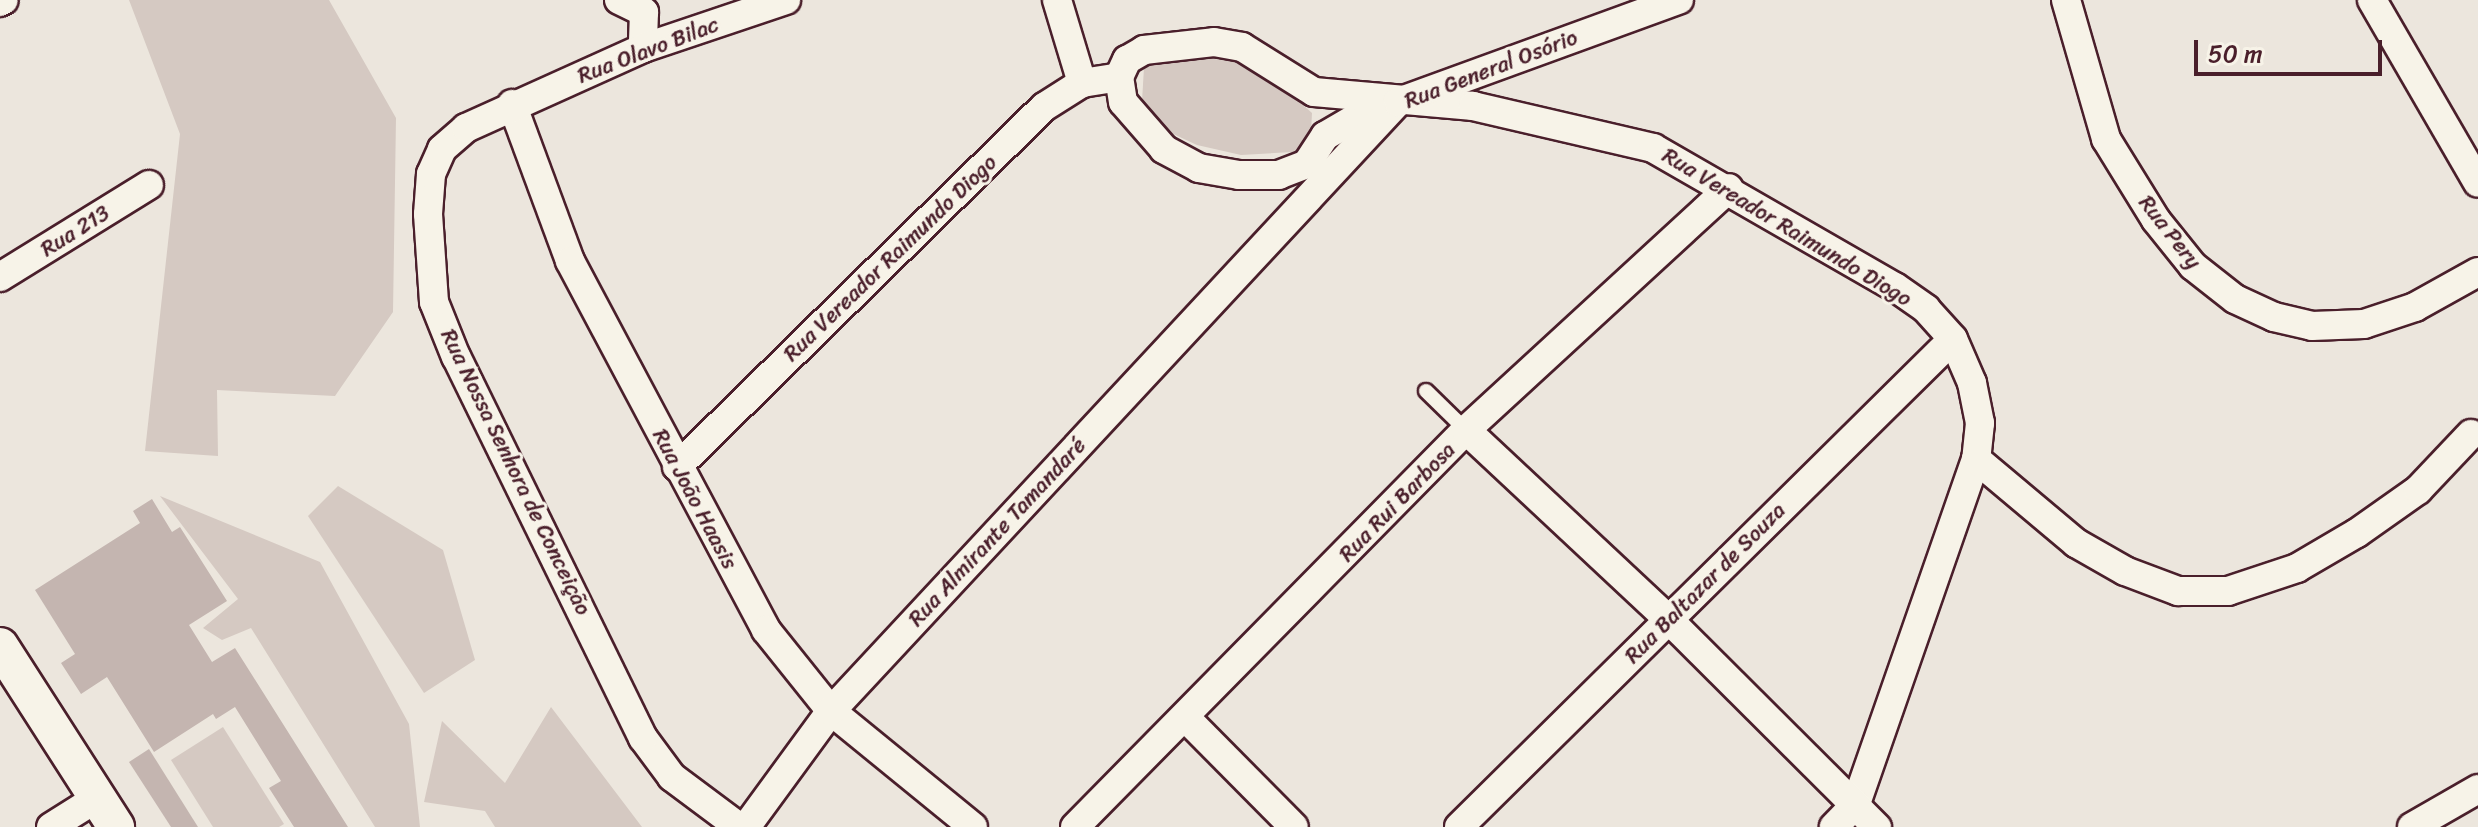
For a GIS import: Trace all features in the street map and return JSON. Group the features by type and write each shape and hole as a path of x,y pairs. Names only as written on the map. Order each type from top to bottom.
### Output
{"street":[{"name":"Rua Olavo Bilac","path":"512,104 643,48 786,0"},
{"path":"1057,0 1082,83"},
{"name":"Rua General Osório","path":"1264,249 1390,102 1679,0"},
{"name":"Rua Pery","path":"2066,0 2106,139 2156,220 2193,266 2235,299 2274,317 2312,326 2364,324 2415,307 2478,272"},
{"path":"2372,0 2478,183"},
{"path":"635,4 643,48"},
{"name":"Rua Vereador Raimundo Diogo","path":"677,467 1044,107 1082,83 1121,90 1127,60 1144,50 1214,42 1242,47 1314,92 1390,102 1473,106 1596,131 1653,148 1729,188 1895,287 1926,309 1953,339 1972,383 1980,423 1976,459 1856,804 1834,827"},
{"path":"1121,90 1164,149 1199,168 1239,175 1279,175 1307,164 1325,136 1390,102"},
{"path":"1314,92 1324,113 1325,136"},
{"name":"Rua João Haasis","path":"512,104 570,261 766,630 831,711 973,827"},
{"name":"Rua Nossa Senhora de Conceição","path":"512,104 466,128 442,149 431,174 429,252 434,302 456,357 643,738 672,777 739,827"},
{"name":"Rua 213","path":"0,277 149,185"},
{"name":"Rua Rui Barbosa","path":"1075,827 1186,718 1466,430 1729,188"},
{"name":"Rua Almirante Tamandaré","path":"746,827 831,711 1264,249"},
{"name":"Rua Baltazar de Souza","path":"1459,827 1953,339"},
{"path":"1466,430 1668,619 1877,827"},
{"path":"1976,459 2076,543 2125,571 2178,591 2228,591 2297,568 2357,533 2418,490 2471,434"},
{"path":"0,646 106,813 51,827"},
{"path":"1186,718 1294,827"},
{"path":"2412,827 2478,789"},
{"path":"2453,827 2478,797"}],"lane":[{"path":"1426,391 1466,430"}],"shaded area":[{"path":"129,0 329,0 396,118 393,312 335,396 217,390 218,456 145,451 180,134"},
{"path":"1195,56 1259,66 1312,113 1310,151 1241,155 1197,145 1156,126 1142,102 1144,67"},
{"path":"338,486 443,550 475,660 424,693 308,516"},
{"path":"160,496 320,562 409,724 420,827 375,827 251,628 222,640 203,628 238,599"},
{"path":"551,707 642,827 495,827 485,811 424,802 442,721 505,783"},
{"path":"223,727 284,824 279,827 213,827 171,760"}],"building":[{"path":"152,499 172,532 180,527 227,601 189,625 212,662 235,648 348,827 294,827 269,788 281,781 235,707 216,719 213,714 154,752 107,677 81,694 61,663 75,654 35,590 140,523 133,511"},
{"path":"149,749 198,827 171,827 129,762"}]}
